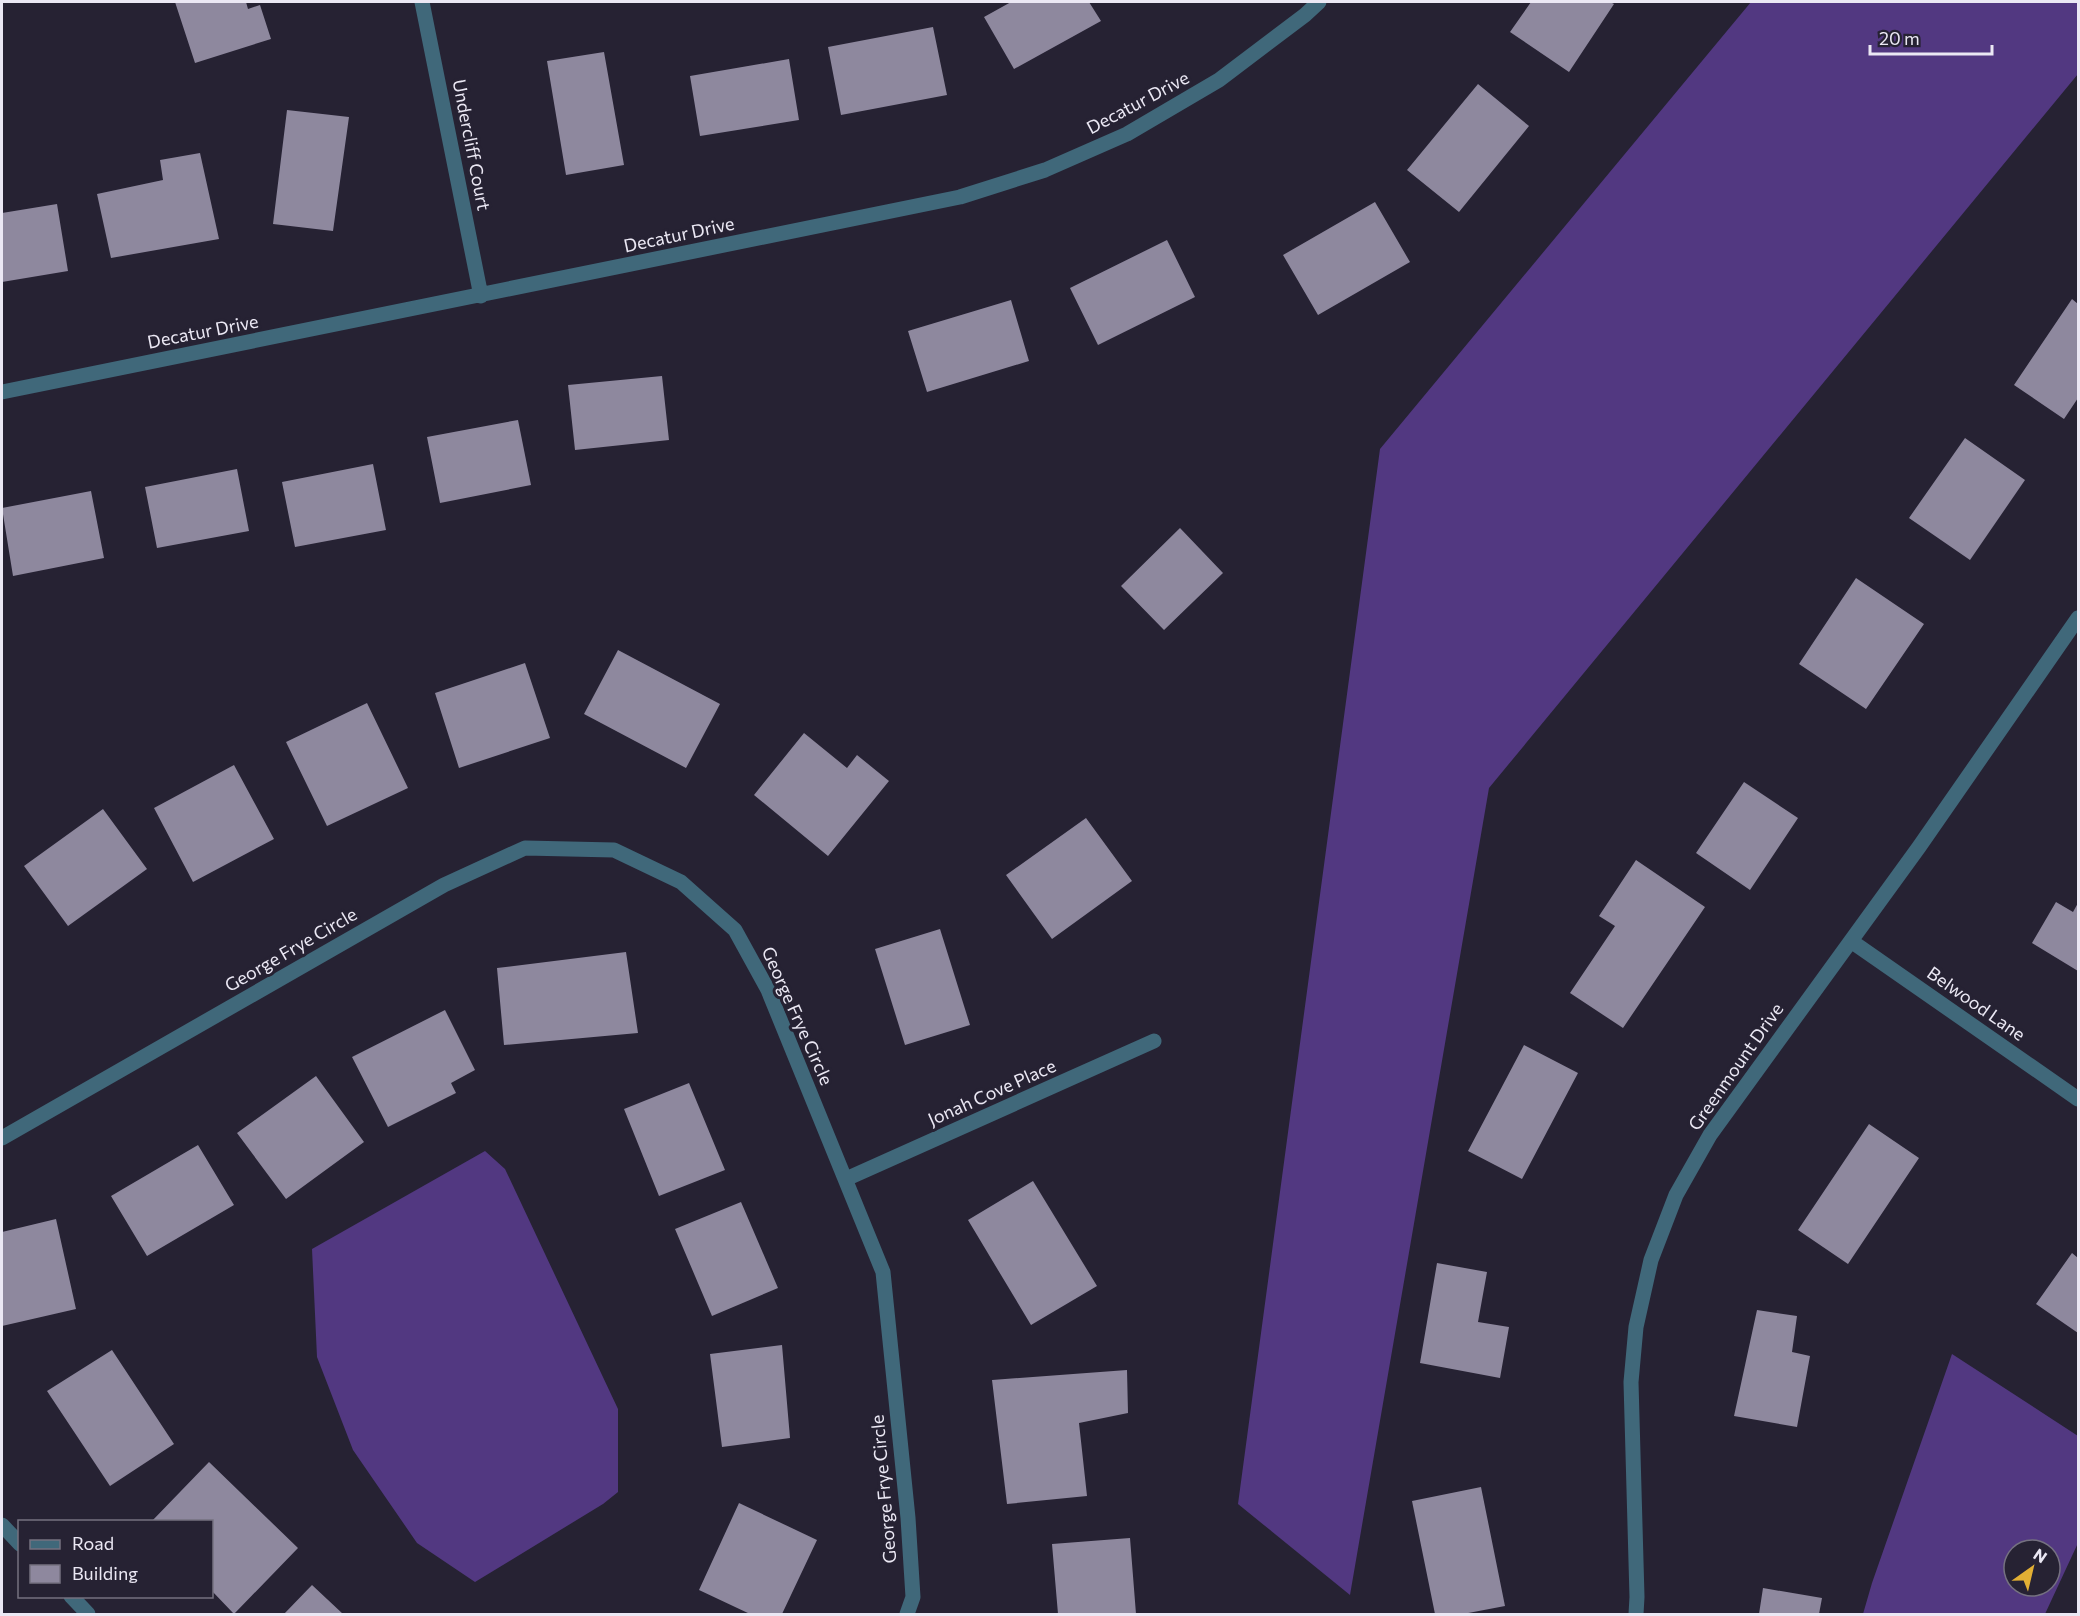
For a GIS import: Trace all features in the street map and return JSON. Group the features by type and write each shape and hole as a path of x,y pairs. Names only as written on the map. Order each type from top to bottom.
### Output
{"street":[{"name":"Undercliff Court","path":"422,2 481,296"},
{"name":"Decatur Drive","path":"2,392 960,197 1045,170 1127,134 1220,80 1319,2"},
{"name":"Greenmount Drive","path":"1636,1614 1631,1382 1636,1328 1651,1260 1676,1195 1710,1135 1919,847 2079,618"},
{"name":"George Frye Circle","path":"2,1138 444,885 525,848 614,850 681,882 735,930 768,990 883,1272 908,1518 913,1597 907,1614"},
{"name":"Belwood Lane","path":"1851,941 2079,1099"},
{"name":"Jonah Cove Place","path":"846,1179 1154,1041"},
{"path":"2,1525 18,1542"},
{"path":"73,1598 88,1614"}],"shaded area":[{"path":"1751,2 2078,2 2078,74 1489,788 1350,1595 1238,1504 1380,449"},
{"path":"485,1151 505,1169 618,1409 618,1492 603,1504 475,1582 417,1543 353,1450 317,1357 312,1249"},
{"path":"1952,1354 2078,1436 2078,1543 2062,1577 2062,1538 2002,1538 2002,1598 2052,1598 2045,1614 1863,1614"}],"building":[{"path":"175,2 246,2 248,9 260,5 271,39 195,63"},
{"path":"1011,2 1089,2 1101,21 1014,69 984,17"},
{"path":"1531,2 1610,2 1614,4 1569,72 1510,32"},
{"path":"933,27 947,95 841,115 828,47"},
{"path":"604,52 624,165 566,175 547,61"},
{"path":"789,59 799,120 700,136 690,76"},
{"path":"1478,84 1529,126 1459,212 1407,170"},
{"path":"287,110 349,117 333,231 273,224"},
{"path":"200,153 219,239 111,258 97,194 163,180 160,160"},
{"path":"1375,202 1410,262 1318,315 1283,255"},
{"path":"57,204 68,271 2,282 2,213"},
{"path":"1167,240 1195,297 1098,345 1070,288"},
{"path":"2072,299 2078,304 2078,398 2064,419 2014,385"},
{"path":"1011,300 1029,361 927,392 908,331"},
{"path":"662,376 669,440 575,450 568,385"},
{"path":"518,420 531,485 440,503 427,437"},
{"path":"1965,438 2025,480 1970,560 1909,518"},
{"path":"373,464 386,530 295,547 282,482"},
{"path":"237,469 249,531 157,548 145,487"},
{"path":"91,491 104,558 13,576 2,508"},
{"path":"1180,528 1223,573 1164,630 1121,586"},
{"path":"1856,578 1924,624 1866,709 1799,664"},
{"path":"618,650 720,704 686,768 584,714"},
{"path":"525,663 550,738 459,768 435,693"},
{"path":"367,703 408,788 327,826 286,742"},
{"path":"804,733 847,768 857,755 889,781 828,856 754,795"},
{"path":"234,765 274,839 193,882 154,808"},
{"path":"1744,782 1798,818 1750,890 1696,853"},
{"path":"103,809 147,869 68,926 24,866"},
{"path":"1086,818 1132,881 1052,939 1006,875"},
{"path":"1636,860 1705,907 1623,1028 1570,993 1615,926 1599,916"},
{"path":"2056,902 2073,912 2078,903 2078,971 2032,943"},
{"path":"940,929 970,1025 905,1045 875,949"},
{"path":"626,952 638,1033 504,1045 497,968"},
{"path":"445,1010 475,1070 451,1083 456,1093 388,1127 352,1057"},
{"path":"1524,1045 1578,1073 1522,1179 1468,1151"},
{"path":"316,1076 364,1142 286,1199 237,1133"},
{"path":"689,1083 725,1170 659,1196 624,1109"},
{"path":"1869,1124 1919,1158 1848,1264 1798,1230"},
{"path":"198,1145 234,1205 147,1256 111,1196"},
{"path":"1033,1181 1097,1286 1031,1325 968,1220"},
{"path":"741,1202 778,1288 712,1316 675,1229"},
{"path":"56,1219 76,1309 2,1326 2,1232"},
{"path":"2072,1253 2078,1258 2078,1333 2036,1304"},
{"path":"1437,1263 1487,1272 1478,1322 1509,1327 1500,1378 1420,1363"},
{"path":"1757,1310 1797,1316 1792,1352 1810,1356 1797,1427 1734,1416"},
{"path":"782,1345 790,1438 722,1447 710,1354"},
{"path":"112,1350 174,1444 110,1486 47,1391"},
{"path":"1127,1370 1128,1413 1079,1423 1087,1496 1007,1504 992,1380"},
{"path":"209,1462 298,1548 234,1614 213,1592 213,1520 153,1520"},
{"path":"1481,1487 1505,1606 1463,1614 1435,1614 1412,1501"},
{"path":"739,1503 817,1540 782,1614 750,1614 699,1590"},
{"path":"1130,1538 1136,1614 1058,1614 1052,1544"},
{"path":"312,1585 343,1614 284,1614"},
{"path":"1763,1588 1822,1598 1819,1614 1759,1614"}]}
